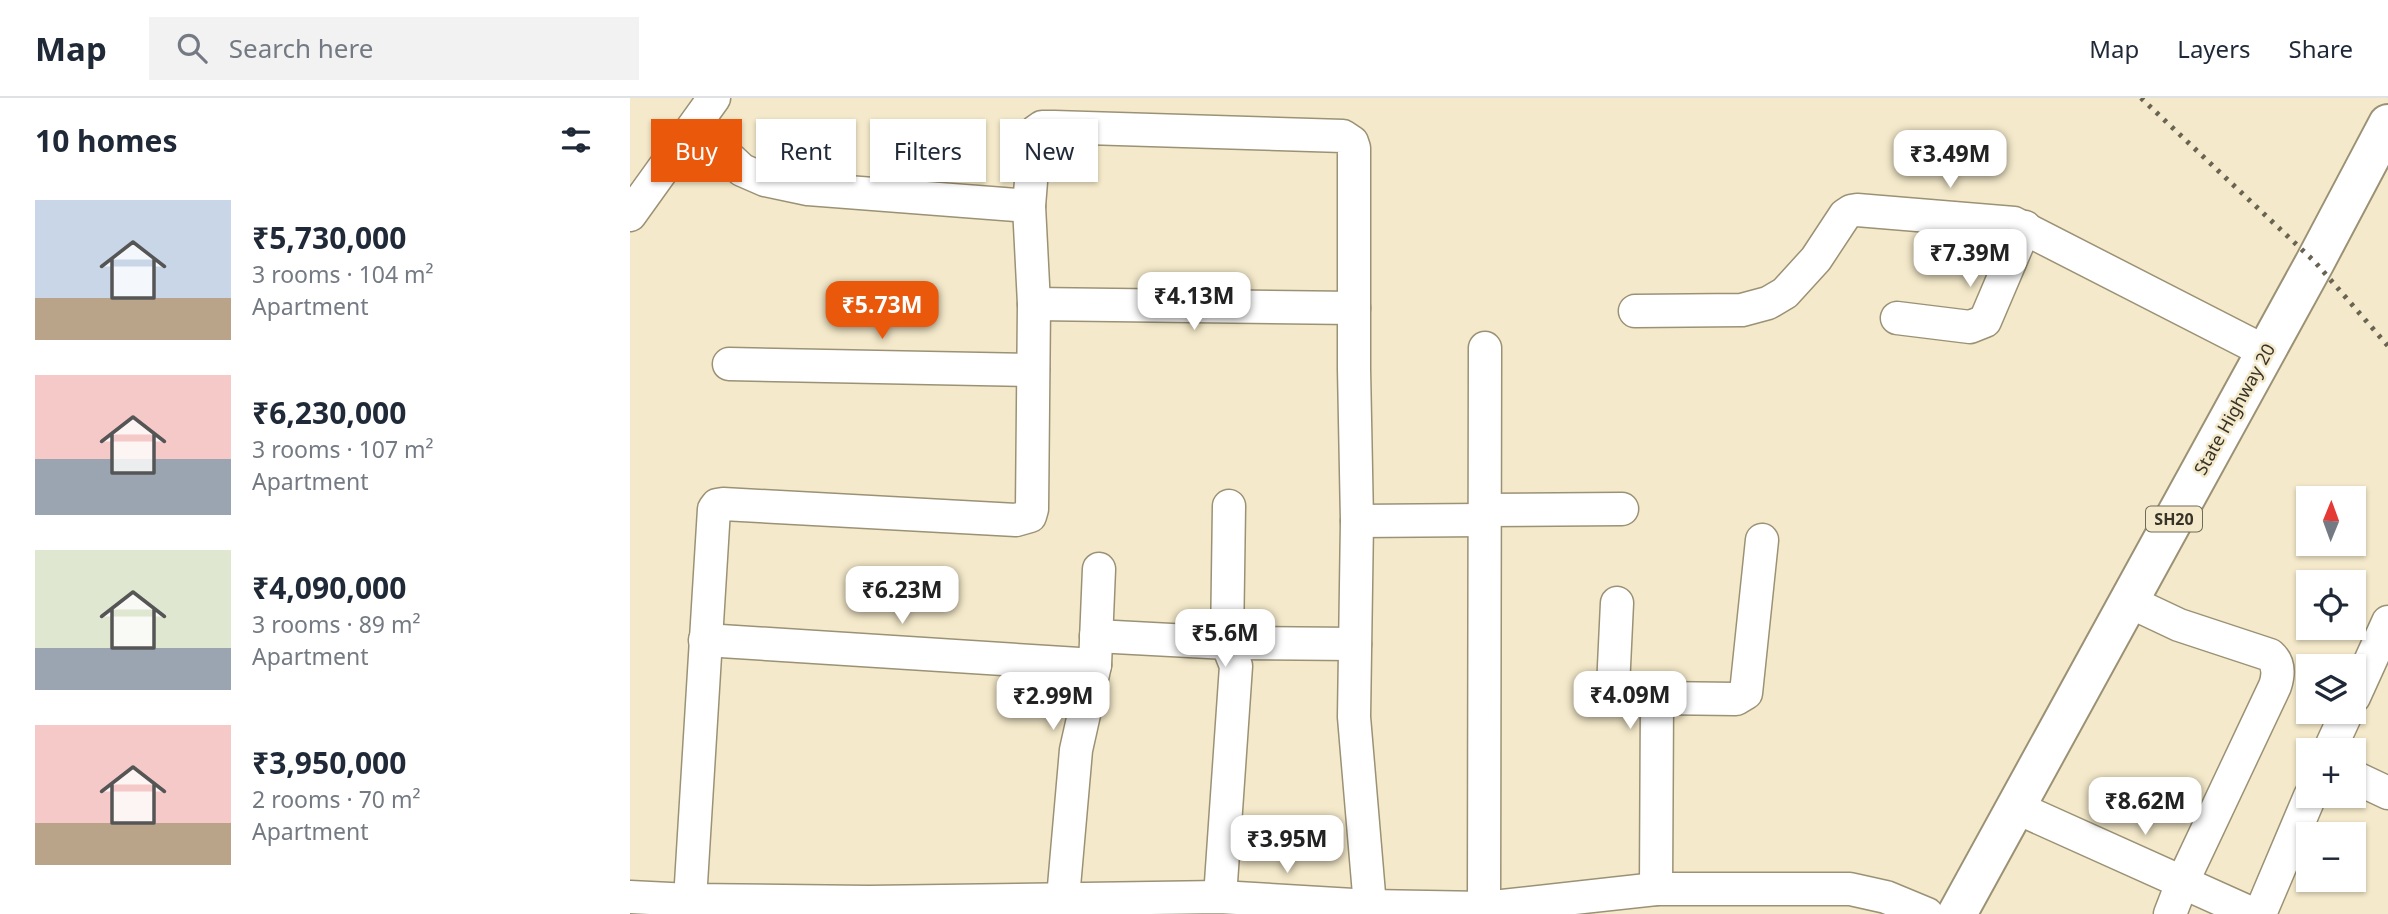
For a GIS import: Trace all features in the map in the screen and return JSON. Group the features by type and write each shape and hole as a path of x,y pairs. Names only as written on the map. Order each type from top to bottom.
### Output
{"main road":[{"name":"State Highway 20","path":"1957,914 2388,124"}],"street":[{"path":"700,119 714,98"},
{"path":"690,900 705,640 714,509 717,505 1016,520 1030,516 1034,304 1029,206 1034,137 1042,127 1343,136 1352,142 1357,521 1354,717 1370,906"},
{"path":"742,170 782,185 1029,206"},
{"path":"630,215 654,182"},
{"path":"1635,311 1742,310 1768,303 1784,293 1816,259 1845,215 1854,210 1997,220 2025,227 2266,352"},
{"path":"1897,317 1970,327 1985,321 2025,227"},
{"path":"1034,304 1354,308"},
{"path":"1484,908 1485,348"},
{"path":"729,364 1033,370"},
{"path":"1220,897 1236,666 1227,643 1229,506"},
{"path":"1357,521 1622,509"},
{"path":"1617,603 1613,687 1617,691 1657,698 1736,699 1746,693 1762,540"},
{"path":"1063,898 1076,750 1095,651 1099,569"},
{"path":"2128,601 2179,625 2270,655 2275,659 2278,670 2276,686 2182,883 2170,914"},
{"path":"2366,671 2388,622"},
{"path":"705,640 1095,651 1227,643 1355,644"},
{"path":"1656,889 1657,698"},
{"path":"2366,783 2388,793"},
{"path":"2015,807 2253,914"},
{"path":"2260,914 2305,808"},
{"path":"630,897 690,900 727,907 934,907 1063,898 1220,897 1370,906 1484,908 1656,889 1850,889 1886,897 1927,914"}],"railway":[{"path":"2141,98 2315,262 2388,346"}]}
